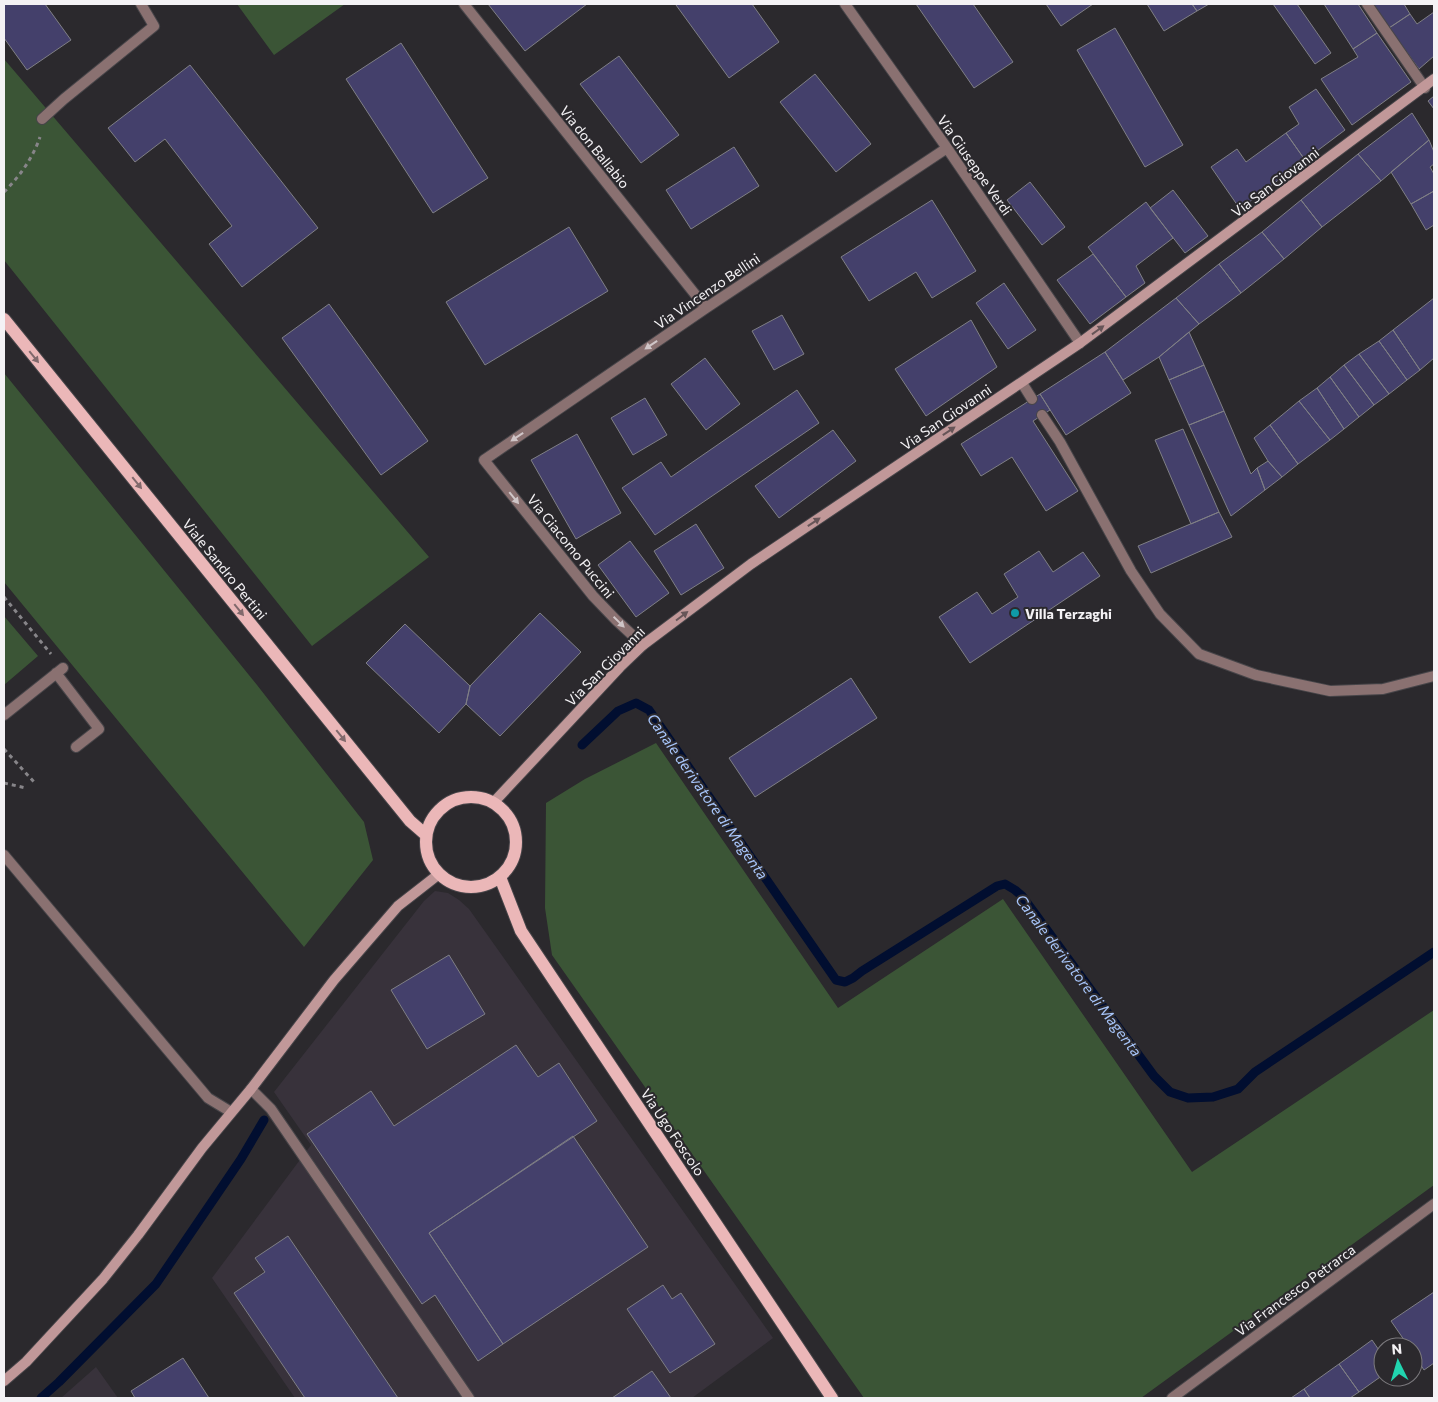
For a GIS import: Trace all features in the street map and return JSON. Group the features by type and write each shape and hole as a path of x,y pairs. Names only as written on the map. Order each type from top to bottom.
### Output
{"main road":[{"name":"Viale Sandro Pertini","path":"4,319 405,815 426,835"},
{"path":"475,797 494,802 511,820 516,835 516,851 510,865 500,877 483,886 467,887 452,883 439,874 432,865 426,850 426,835 431,820 441,807 459,798 475,797"},
{"name":"Via Ugo Foscolo","path":"500,877 521,931 832,1398"}],"street":[{"path":"42,119 154,26 141,4"},
{"name":"Via don Ballabio","path":"464,4 706,308"},
{"name":"Via Giuseppe Verdi","path":"846,4 1080,343"},
{"path":"1366,4 1425,88"},
{"name":"Via San Giovanni","path":"494,802 620,667 643,645 751,564 1080,343 1434,80"},
{"name":"Via Vincenzo Bellini","path":"484,460 706,308 947,148"},
{"path":"1022,382 1032,399"},
{"path":"1042,415 1136,578 1160,614 1199,654 1256,675 1330,691 1383,689 1434,676"},
{"name":"Via Giacomo Puccini","path":"484,460 593,596 643,645"},
{"path":"4,715 59,670 99,729 76,747"},
{"path":"4,854 208,1098 231,1112"},
{"path":"4,1381 26,1362 103,1279 202,1148 251,1089 334,980 398,906 439,874"},
{"path":"251,1089 271,1109 469,1398"},
{"name":"Via Francesco Petrarca","path":"1172,1398 1434,1204"}],"path":[{"path":"4,192 16,181 40,139 42,119"},
{"path":"4,597 59,670"},
{"path":"4,749 34,782"},
{"path":"4,783 26,788"}],"shaded area":[{"path":"435,891 448,893 469,909 773,1338 692,1398 295,1398 212,1278 311,1145 274,1092 424,901"},
{"path":"96,1367 118,1398 61,1398"}],"green space":[{"path":"237,4 345,4 274,55"},
{"path":"4,59 429,557 312,646 4,260"},
{"path":"4,373 257,685 364,822 373,860 304,947 4,582"},
{"path":"4,616 38,656 4,685"},
{"path":"656,743 838,1008 1003,899 1192,1172 1434,1010 1434,1185 1141,1398 864,1398 552,955 545,908 546,803 585,779"}],"building":[{"path":"4,4 45,4 71,40 27,70 4,38"},
{"path":"488,4 587,4 525,51"},
{"path":"752,4 779,42 729,78 676,5"},
{"path":"916,4 973,4 1013,62 974,88"},
{"path":"1046,4 1093,4 1061,26"},
{"path":"1147,4 1192,4 1197,11 1164,31"},
{"path":"1192,4 1209,4 1197,11"},
{"path":"1273,4 1297,4 1331,53 1315,64"},
{"path":"1324,4 1358,4 1377,33 1353,49"},
{"path":"1373,4 1404,4 1410,14 1389,28"},
{"path":"1434,12 1434,56 1419,69 1389,28 1410,14 1417,24"},
{"path":"1115,28 1183,145 1145,167 1077,50"},
{"path":"1377,33 1411,82 1352,125 1321,79 1358,57 1353,49"},
{"path":"401,43 488,178 433,213 346,79"},
{"path":"619,56 679,135 641,163 580,84"},
{"path":"190,65 318,228 242,287 209,244 232,226 165,139 135,162 108,128"},
{"path":"815,74 871,144 836,172 780,102"},
{"path":"1316,89 1345,130 1305,160 1286,133 1299,124 1289,107"},
{"path":"1434,96 1434,109 1428,101"},
{"path":"1412,113 1429,140 1381,181 1358,154"},
{"path":"1286,133 1305,160 1240,209 1211,167 1237,149 1246,162"},
{"path":"1429,140 1434,152 1434,164 1430,167 1434,174 1434,191 1411,204 1391,172"},
{"path":"734,147 759,186 691,229 666,190"},
{"path":"1358,154 1381,181 1322,227 1301,200"},
{"path":"1030,182 1065,227 1042,245 1007,200"},
{"path":"1173,190 1208,236 1185,253 1150,208"},
{"path":"1434,191 1434,225 1426,230 1411,204"},
{"path":"932,200 976,271 932,298 916,272 869,301 841,257"},
{"path":"1301,200 1322,227 1284,259 1262,232"},
{"path":"1146,202 1173,238 1136,266 1145,283 1126,297 1088,247"},
{"path":"569,227 608,291 485,365 446,302"},
{"path":"1262,232 1284,259 1241,293 1219,264"},
{"path":"1093,254 1126,297 1090,324 1057,280"},
{"path":"1219,264 1241,293 1199,324 1176,298"},
{"path":"1004,283 1036,330 1008,349 976,303"},
{"path":"1176,298 1199,324 1159,357 1123,380 1105,352"},
{"path":"1434,298 1434,358 1420,370 1393,330"},
{"path":"329,304 428,441 381,475 282,338"},
{"path":"782,315 804,354 774,370 752,331"},
{"path":"971,320 997,367 926,416 895,369"},
{"path":"1393,330 1420,370 1407,380 1379,341"},
{"path":"1189,332 1204,365 1169,380 1159,357"},
{"path":"1379,341 1407,380 1389,394 1359,354"},
{"path":"1105,352 1131,393 1066,435 1040,394"},
{"path":"1359,354 1389,394 1374,405 1344,365"},
{"path":"705,358 740,404 706,430 671,384"},
{"path":"1204,365 1224,411 1189,425 1169,380"},
{"path":"1344,365 1374,405 1359,417 1330,377"},
{"path":"1330,377 1359,417 1344,429 1317,388"},
{"path":"1317,388 1344,429 1330,440 1299,401"},
{"path":"797,390 819,423 655,535 622,488 661,462 671,477"},
{"path":"1040,394 1050,410 1033,421 1078,491 1046,511 1012,457 981,476 961,444"},
{"path":"645,398 667,435 633,455 611,418"},
{"path":"1299,401 1330,440 1298,464 1270,425"},
{"path":"1224,411 1251,474 1257,468 1265,490 1231,516 1189,425"},
{"path":"1270,425 1298,464 1282,477 1268,461 1254,438"},
{"path":"1183,429 1219,512 1191,524 1155,440"},
{"path":"833,430 856,461 779,518 755,486"},
{"path":"577,434 621,513 576,539 531,460"},
{"path":"1268,461 1282,477 1265,490 1257,468"},
{"path":"1219,512 1232,537 1151,573 1138,546"},
{"path":"696,524 724,568 681,595 654,551"},
{"path":"630,541 669,593 636,617 598,565"},
{"path":"1039,551 1053,572 1083,552 1100,576 970,663 939,617 977,592 992,614 1018,597 1004,574"},
{"path":"540,613 581,652 500,736 466,704 470,686"},
{"path":"405,624 470,686 466,704 439,733 366,663"},
{"path":"851,678 877,718 755,797 729,758"},
{"path":"449,955 485,1014 427,1049 391,990"},
{"path":"516,1045 538,1077 559,1063 597,1121 429,1233 503,1344 478,1361 435,1295 422,1304 307,1134 371,1091 394,1126"},
{"path":"573,1136 648,1247 503,1344 429,1233"},
{"path":"288,1236 398,1398 305,1398 234,1293 265,1272 255,1258"},
{"path":"663,1285 672,1299 681,1293 715,1344 670,1373 627,1309"},
{"path":"1434,1292 1434,1363 1424,1370 1423,1337 1402,1337 1391,1321"},
{"path":"1372,1340 1373,1382 1359,1392 1339,1364"},
{"path":"183,1358 209,1398 135,1398 131,1391"},
{"path":"1339,1364 1359,1392 1350,1398 1310,1398 1304,1389"},
{"path":"652,1371 671,1398 612,1398"},
{"path":"1304,1389 1310,1398 1291,1398"}],"waterway":[{"name":"Canale derivatore di Magenta","path":"582,745 618,711 636,703 649,710 836,980 845,982 853,978 997,886 1005,884 1022,896 1154,1076 1170,1092 1188,1098 1213,1097 1238,1089 1255,1072 1434,952"},
{"path":"41,1398 156,1284 241,1159 264,1120"}],"place":[{"name":"Villa Terzaghi","path":"1015,613"}]}
